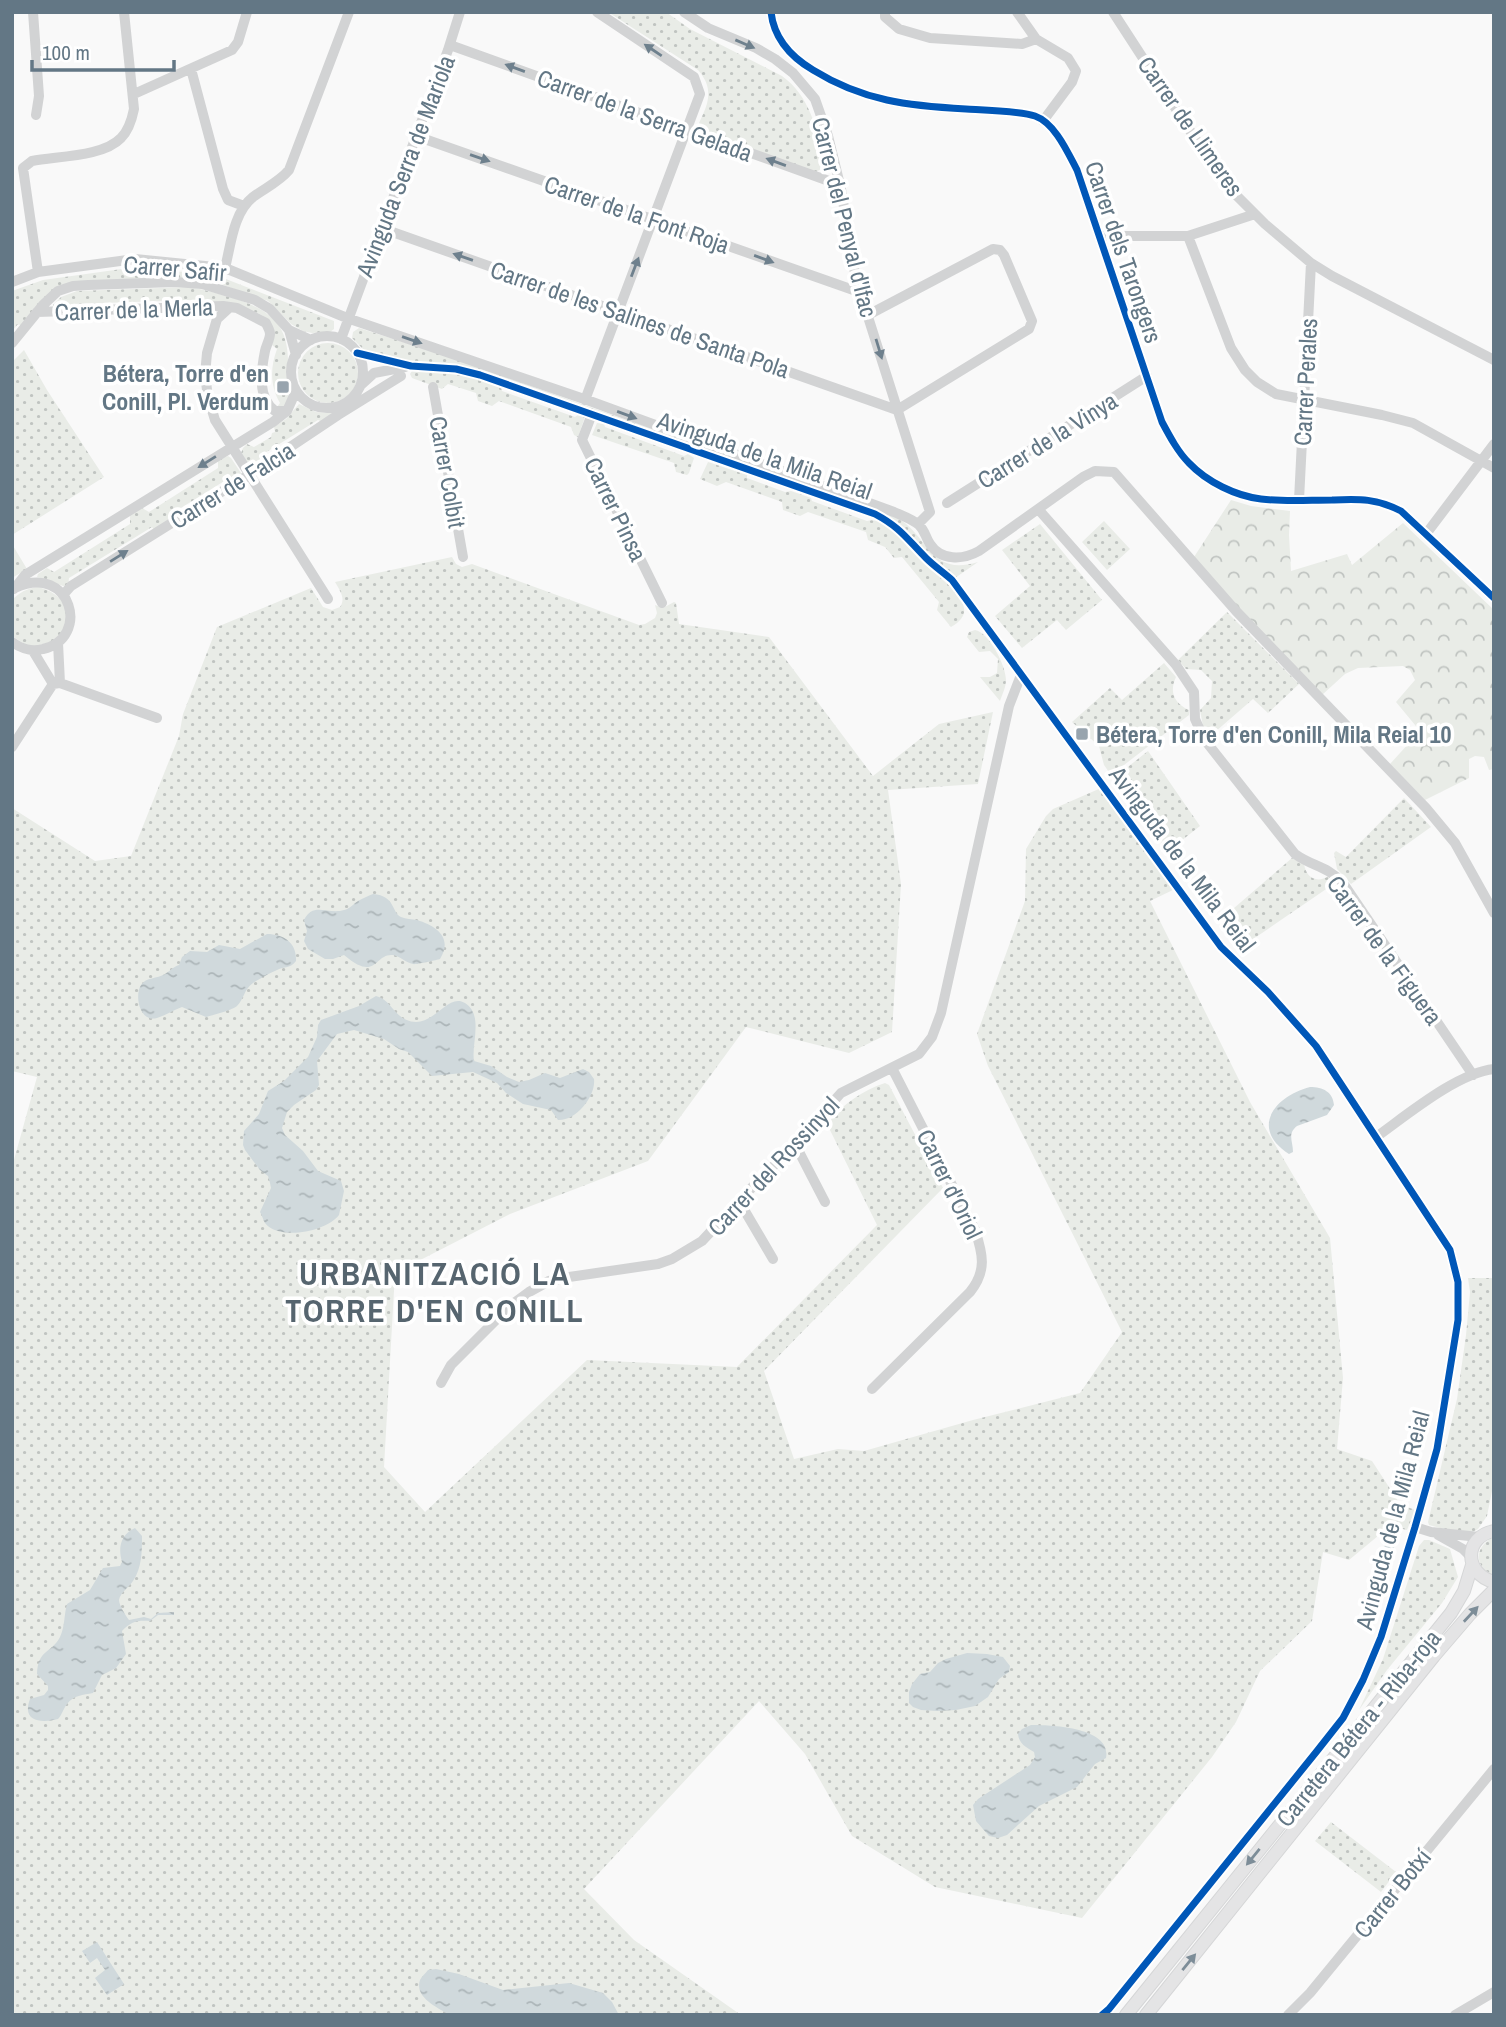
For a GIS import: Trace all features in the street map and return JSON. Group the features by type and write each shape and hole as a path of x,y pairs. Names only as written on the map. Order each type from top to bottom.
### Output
{"main road":[{"name":"Carretera Bétera - Riba-roja","path":"1126,2015 1451,1613 1464,1591 1474,1543 1490,1530"},
{"path":"1471,1561 1483,1579 1494,1582"},
{"name":"Carretera Bétera - Riba-roja","path":"1146,2015 1434,1656 1494,1590"}],"street":[{"path":"33,12 39,96 36,115"},
{"path":"38,272 23,167 32,161 106,149 121,139 131,123 134,109 124,12"},
{"path":"134,94 232,50 238,42 247,12"},
{"path":"225,268 238,218 244,206 289,170 349,12"},
{"name":"Avinguda Serra de Mariola","path":"341,339 460,12"},
{"path":"584,400 700,94 694,77 597,12"},
{"name":"Carrer del Penyal d'Ifac","path":"684,12 708,28 775,59 793,73 816,99 840,185 859,292 930,512 918,524"},
{"path":"771,12 772,22 785,49 835,84 869,96 911,105 1024,114 1036,116 1043,121 1072,82 1076,71 1068,58 1036,39 1017,12"},
{"path":"885,12 886,17 899,29 930,38 1023,44 1036,39"},
{"name":"Carrer de Llimeres","path":"1113,12 1224,183 1255,214 1311,263 1332,276 1494,360"},
{"name":"Carrer de la Serra Gelada","path":"450,45 840,185"},
{"path":"191,69 223,189 228,200 244,206"},
{"name":"Carrer dels Tarongers","path":"1043,121 1061,140 1077,170 1163,422 1176,447 1189,464 1231,491 1260,499 1367,499 1385,503 1401,511 1494,598"},
{"name":"Carrer de la Font Roja","path":"416,135 859,292"},
{"path":"1099,236 1188,236 1255,214"},
{"name":"Carrer de les Salines de Santa Pola","path":"382,228 897,410"},
{"path":"1188,236 1231,348 1245,370 1257,382 1276,394 1413,423 1494,468"},
{"path":"868,315 993,249 1000,250 1004,255 1030,313 1032,321 1028,330 897,410"},
{"name":"Carrer Safir","path":"12,282 38,272 135,259 225,268 347,318 584,400 894,512 918,524"},
{"name":"Carrer Perales","path":"1299,500 1311,263"},
{"name":"Carrer de la Merla","path":"12,344 58,291 73,286 175,282 202,284 255,300 270,309 289,331 310,341"},
{"path":"287,411 275,411 269,406 264,395 261,380 270,334 266,323 230,307 217,319 207,353 205,375 215,420 328,599"},
{"name":"Carrer de la Merla","path":"37,312 230,307"},
{"name":"Carrer de la Merla","path":"289,331 296,355"},
{"path":"320,337 341,339 358,353 363,373 361,384 356,394 337,407 314,405 296,391 291,373 296,355 310,341 320,337"},
{"name":"Avinguda de la Mila Reial","path":"358,353 411,366 456,369 480,375 874,514 892,523 926,559 952,580 1221,947 1268,992 1315,1046 1450,1250 1458,1282 1458,1320 1437,1449 1381,1637 1363,1680 1343,1718 1102,2015"},
{"name":"Avinguda de la Mila Reial","path":"361,384 374,373 411,366"},
{"name":"Carrer de Falcia","path":"63,595 71,586 401,376"},
{"name":"Carrer de la Vinya","path":"947,503 1147,376"},
{"name":"Carrer Colbit","path":"433,387 463,557"},
{"name":"Carrer de Falcia","path":"13,590 24,575 273,422 287,411 296,391"},
{"name":"Carrer Pinsa","path":"592,414 582,440 662,603"},
{"path":"1426,534 1494,444"},
{"path":"918,524 926,533 929,543 946,557 968,557 1083,477 1095,471 1114,472 1236,611 1426,808 1455,843 1466,867 1492,906"},
{"name":"Carrer de la Figuera","path":"1038,509 1175,665 1194,692 1197,725 1209,746 1296,854 1328,869 1343,883 1473,1075"},
{"path":"12,642 26,650 50,648 58,643 68,629 71,619 70,609 63,595 46,583 28,582 13,590"},
{"path":"12,747 56,683 58,643"},
{"path":"33,651 56,683 157,718"},
{"name":"Carrer del Rossinyol","path":"441,1383 451,1365 510,1306 528,1292 549,1281 620,1268 658,1265 702,1241 841,1093 919,1054 932,1037 941,1013 1009,706 1021,675"},
{"name":"Carrer d'Oriol","path":"872,1388 970,1292 979,1281 982,1265 982,1250 975,1230 892,1068"},
{"path":"1376,1137 1443,1091 1484,1070 1494,1069"},
{"path":"795,1144 825,1202"},
{"path":"740,1201 772,1259"},
{"path":"1415,1527 1431,1532 1463,1549 1471,1561"},
{"path":"1431,1532 1490,1530"},
{"name":"Carrer Botxí","path":"1288,2015 1310,1993 1494,1769"},
{"path":"1455,2015 1494,1992"}],"green space":[{"path":"608,12 666,12 690,29 782,76 792,84 806,103 819,137 826,166 816,172 705,132 699,123 707,102 708,89 698,70"},
{"path":"129,268 213,274 334,321 334,329 330,332 303,331 291,324 268,301 212,281 189,278 73,283 22,326 18,324 12,331 12,291 43,280"},
{"path":"188,287 245,302 276,321 286,341 288,354 289,393 285,407 277,407 280,403 273,383 272,370 277,349 272,345 274,332 270,322 250,310 199,306 195,300 71,304 66,311 55,310 53,305 61,297 77,291"},
{"path":"359,328 450,357 885,512 905,523 942,561 963,565 978,562 955,578 928,554 905,528 872,510 457,364 411,361 368,354 352,338 353,332"},
{"path":"322,343 334,343 353,356 358,373 356,385 345,398 334,403 322,403 303,390 298,379 298,367 311,348"},
{"path":"24,350 104,477 12,535 12,362"},
{"path":"412,371 463,375 501,387 502,391 575,417 585,417 578,437 574,435 571,427 499,401 492,406 478,401 476,393 448,384 442,389 412,378"},
{"path":"299,404 316,412 332,413 325,423 318,420 260,456 260,464 249,465 241,453 243,448 247,444 254,447 271,437 275,432 274,427 286,419"},
{"path":"597,423 684,456 688,454 694,458 689,473 687,475 676,472 674,463 592,435"},
{"path":"228,456 241,473 240,477 233,483 226,480 168,516 169,524 155,532 152,527 69,578 68,587 37,577 47,568 54,572 130,524 130,515 142,508 149,512 218,468 218,460"},
{"path":"708,462 785,492 791,491 811,498 812,501 887,526 958,595 963,603 961,620 951,627 937,610 939,602 902,557 894,558 885,547 868,540 866,532 808,512 800,516 783,510 782,502 726,482 717,486 700,479"},
{"path":"1231,500 1251,506 1290,511 1291,571 1347,554 1352,565 1403,523 1494,610 1494,769 1489,770 1484,757 1475,756 1469,759 1469,778 1425,800 1390,764 1420,731 1396,702 1415,680 1410,670 1403,666 1358,668 1345,674 1322,695 1259,632 1194,557"},
{"path":"1104,521 1130,549 1107,570 1082,542"},
{"path":"1040,524 1102,600 1066,630 1057,620 1022,648 995,616 1030,586 1002,550"},
{"path":"12,544 27,569 12,578"},
{"path":"452,557 456,564 462,567 472,564 639,625 655,618 655,605 663,608 674,602 679,624 769,637 873,776 939,724 993,712 978,784 888,790 901,884 892,1032 849,1053 746,1027 648,1161 510,1214 395,1273 384,1467 425,1512 587,1360 737,1367 877,1225 826,1122 854,1099 885,1083 889,1085 943,1188 764,1371 794,1459 838,1449 864,1451 1080,1393 1122,1332 988,1066 977,1034 1025,901 1026,849 1053,809 1101,788 1126,826 1175,889 1150,901 1250,1102 1330,1238 1343,1378 1337,1449 1372,1461 1400,1504 1415,1510 1407,1530 1390,1526 1349,1560 1323,1552 1312,1621 1260,1671 1236,1722 1212,1757 1082,1918 935,1887 852,1836 805,1754 759,1701 584,1889 634,1940 741,2015 12,2015 12,1167 37,1077 12,1071 12,808 95,861 131,856 179,736 183,714 217,627 311,588 323,607 332,610 340,607 342,601 342,594 335,582"},
{"path":"37,587 55,594 64,603 67,615 59,639 31,648 12,636 12,600 23,591"},
{"path":"1227,612 1299,684 1268,713 1253,699 1211,738 1203,726 1200,710 1211,698 1212,681 1201,670 1186,669 1178,660"},
{"path":"975,630 991,643 1003,667 1006,683 1000,701 980,677 990,677 997,673 998,659 990,651 979,652 967,637 969,632"},
{"path":"1164,663 1176,677 1174,696 1189,710 1189,715 1111,775 1104,765 1099,746 1072,722 1110,688 1122,700"},
{"path":"1148,751 1200,826 1167,852 1115,777"},
{"path":"1404,798 1431,827 1351,884 1337,869 1334,853 1336,851 1346,857"},
{"path":"1292,858 1304,864 1312,878 1329,876 1335,883 1243,946 1219,921"},
{"path":"1468,1278 1494,1278 1494,1481 1487,1516 1478,1529 1462,1534 1429,1525 1428,1522 1457,1399 1470,1292"},
{"path":"1490,1539 1494,1539 1494,1575 1483,1568 1479,1559 1481,1548"},
{"path":"1424,1540 1450,1549 1458,1577 1442,1603 1387,1670 1359,1710 1383,1659 1419,1546"},
{"path":"1331,1822 1396,1872 1381,1892 1315,1841"}],"water":[{"path":"373,894 386,898 401,917 417,920 436,929 445,945 440,959 415,964 393,955 382,958 369,967 363,967 344,955 325,959 308,949 304,941 307,931 304,920 308,914 316,910 346,909"},
{"path":"267,934 288,941 294,949 296,961 253,983 235,1007 206,1017 182,1007 157,1018 143,1013 138,996 141,985 179,965 182,957 190,951 207,952 219,945 240,949"},
{"path":"376,996 382,998 403,1018 416,1022 430,1018 453,1002 465,1003 474,1015 474,1061 491,1066 519,1082 545,1073 560,1078 583,1069 594,1079 592,1093 578,1112 558,1120 551,1110 523,1104 506,1093 497,1083 473,1072 432,1076 408,1052 384,1039 354,1030 337,1034 317,1061 319,1085 287,1112 282,1128 285,1135 303,1151 318,1171 341,1181 344,1191 339,1215 314,1230 291,1233 272,1229 265,1223 260,1212 271,1188 268,1176 245,1150 244,1131 259,1114 268,1091 284,1081 308,1057 321,1020 359,1006"},
{"path":"1310,1087 1326,1091 1332,1097 1334,1105 1327,1115 1294,1129 1291,1135 1293,1152 1289,1154 1270,1134 1271,1114 1286,1098"},
{"path":"135,1528 142,1536 141,1559 136,1576 120,1597 121,1607 129,1620 144,1617 151,1619 158,1613 174,1612 174,1615 158,1615 150,1621 129,1625 122,1631 126,1654 116,1668 102,1675 93,1693 73,1699 58,1719 35,1720 28,1713 30,1699 44,1695 48,1690 48,1686 37,1674 38,1666 42,1656 60,1637 67,1604 90,1590 103,1568 120,1566 121,1542 126,1534"},
{"path":"1389,1531 1398,1534 1393,1551 1390,1552 1384,1548"},
{"path":"967,1653 1003,1657 1010,1666 1009,1672 999,1679 988,1697 975,1706 956,1710 921,1710 909,1703 912,1684 920,1674 930,1672 946,1659"},
{"path":"1031,1725 1065,1727 1090,1734 1100,1740 1105,1748 1106,1758 1095,1764 1077,1787 1039,1806 1007,1835 998,1838 989,1836 976,1821 973,1805 1030,1765 1035,1757 1034,1752 1021,1743 1018,1734"},
{"path":"97,1942 124,1984 107,1995 95,1978 105,1970 97,1958 90,1963 82,1951"},
{"path":"428,1970 459,1974 503,1990 569,1983 603,1993 619,2015 450,2015 429,2002 419,1986"}],"cycle path":[{"path":"771,12 776,31 791,53 813,70 850,89 906,104 1028,114 1049,125 1077,170 1162,422 1185,459 1196,470 1222,487 1251,497 1288,501 1359,500 1392,507 1401,511 1494,598"},
{"path":"357,353 411,366 456,369 480,375 875,514 897,529 952,580 1221,947 1268,992 1316,1046 1450,1250 1458,1282 1458,1320 1437,1449 1381,1637 1363,1680 1343,1718 1102,2015"}],"place":[{"name":"Bétera, Torre d'en Conill, Pl. Verdum","path":"283,387"},
{"name":"Bétera, Torre d'en Conill, Mila Reial 10","path":"1082,734"}],"district":[{"name":"URBANITZACIÓ LA TORRE D'EN CONILL","path":"435,1292"}]}
